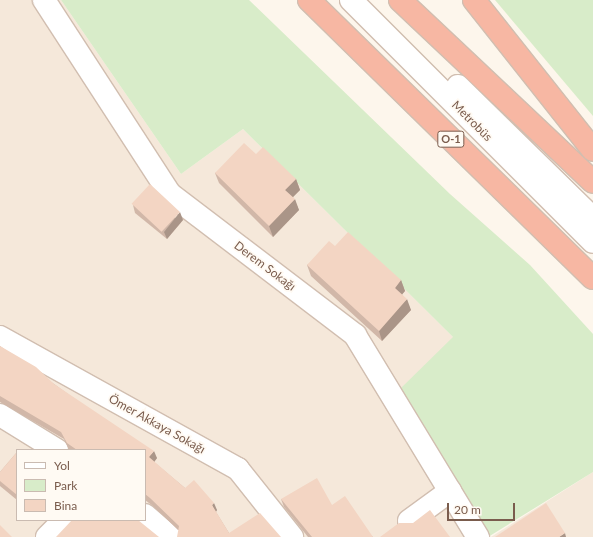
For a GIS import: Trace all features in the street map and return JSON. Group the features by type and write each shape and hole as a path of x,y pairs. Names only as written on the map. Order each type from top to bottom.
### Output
{"highway":[{"name":"O-1","path":"309,0 593,278"},
{"path":"400,0 593,182"},
{"path":"474,0 593,150"},
{"path":"562,248 593,288"}],"street":[{"name":"Derem Sokağı","path":"44,0 170,194 355,335 478,537"},
{"name":"Metrobüs","path":"351,0 593,242"},
{"name":"Metrobüs","path":"370,0 593,218"},
{"name":"Ömer Akkaya Sokağı","path":"0,337 238,469 292,537"},
{"path":"0,415 55,449"},
{"path":"408,521 450,491"},
{"path":"146,516 170,537"}],"shaded area":[{"path":"0,0 61,0 181,174 243,129 453,337 488,537 0,537"},
{"path":"593,472 593,537 491,537"}],"green space":[{"path":"61,0 249,0 450,194 530,265 593,334 593,472 488,537 401,388 453,337 243,129 181,174"},
{"path":"495,0 593,0 593,116"}],"building":[{"path":"244,143 256,154 263,147 296,179 285,190 295,199 269,226 215,173"},
{"path":"150,184 180,212 162,232 132,204"},
{"path":"348,232 401,280 395,288 407,299 379,331 307,265 329,241 335,246"},
{"path":"0,346 36,367 54,384 154,451 149,457 185,488 194,480 214,503 212,505 229,533 260,513 281,537 177,537 179,526 146,495 146,449 76,449 67,443 61,432 0,396"},
{"path":"16,453 16,494 0,481 0,472"},
{"path":"317,478 332,505 345,496 373,537 312,537 281,499"},
{"path":"546,503 565,533 559,537 495,537"},
{"path":"430,510 450,537 380,537 399,523 413,523"},
{"path":"71,521 139,521 159,537 56,537"},
{"path":"0,525 12,537 0,537"}]}
